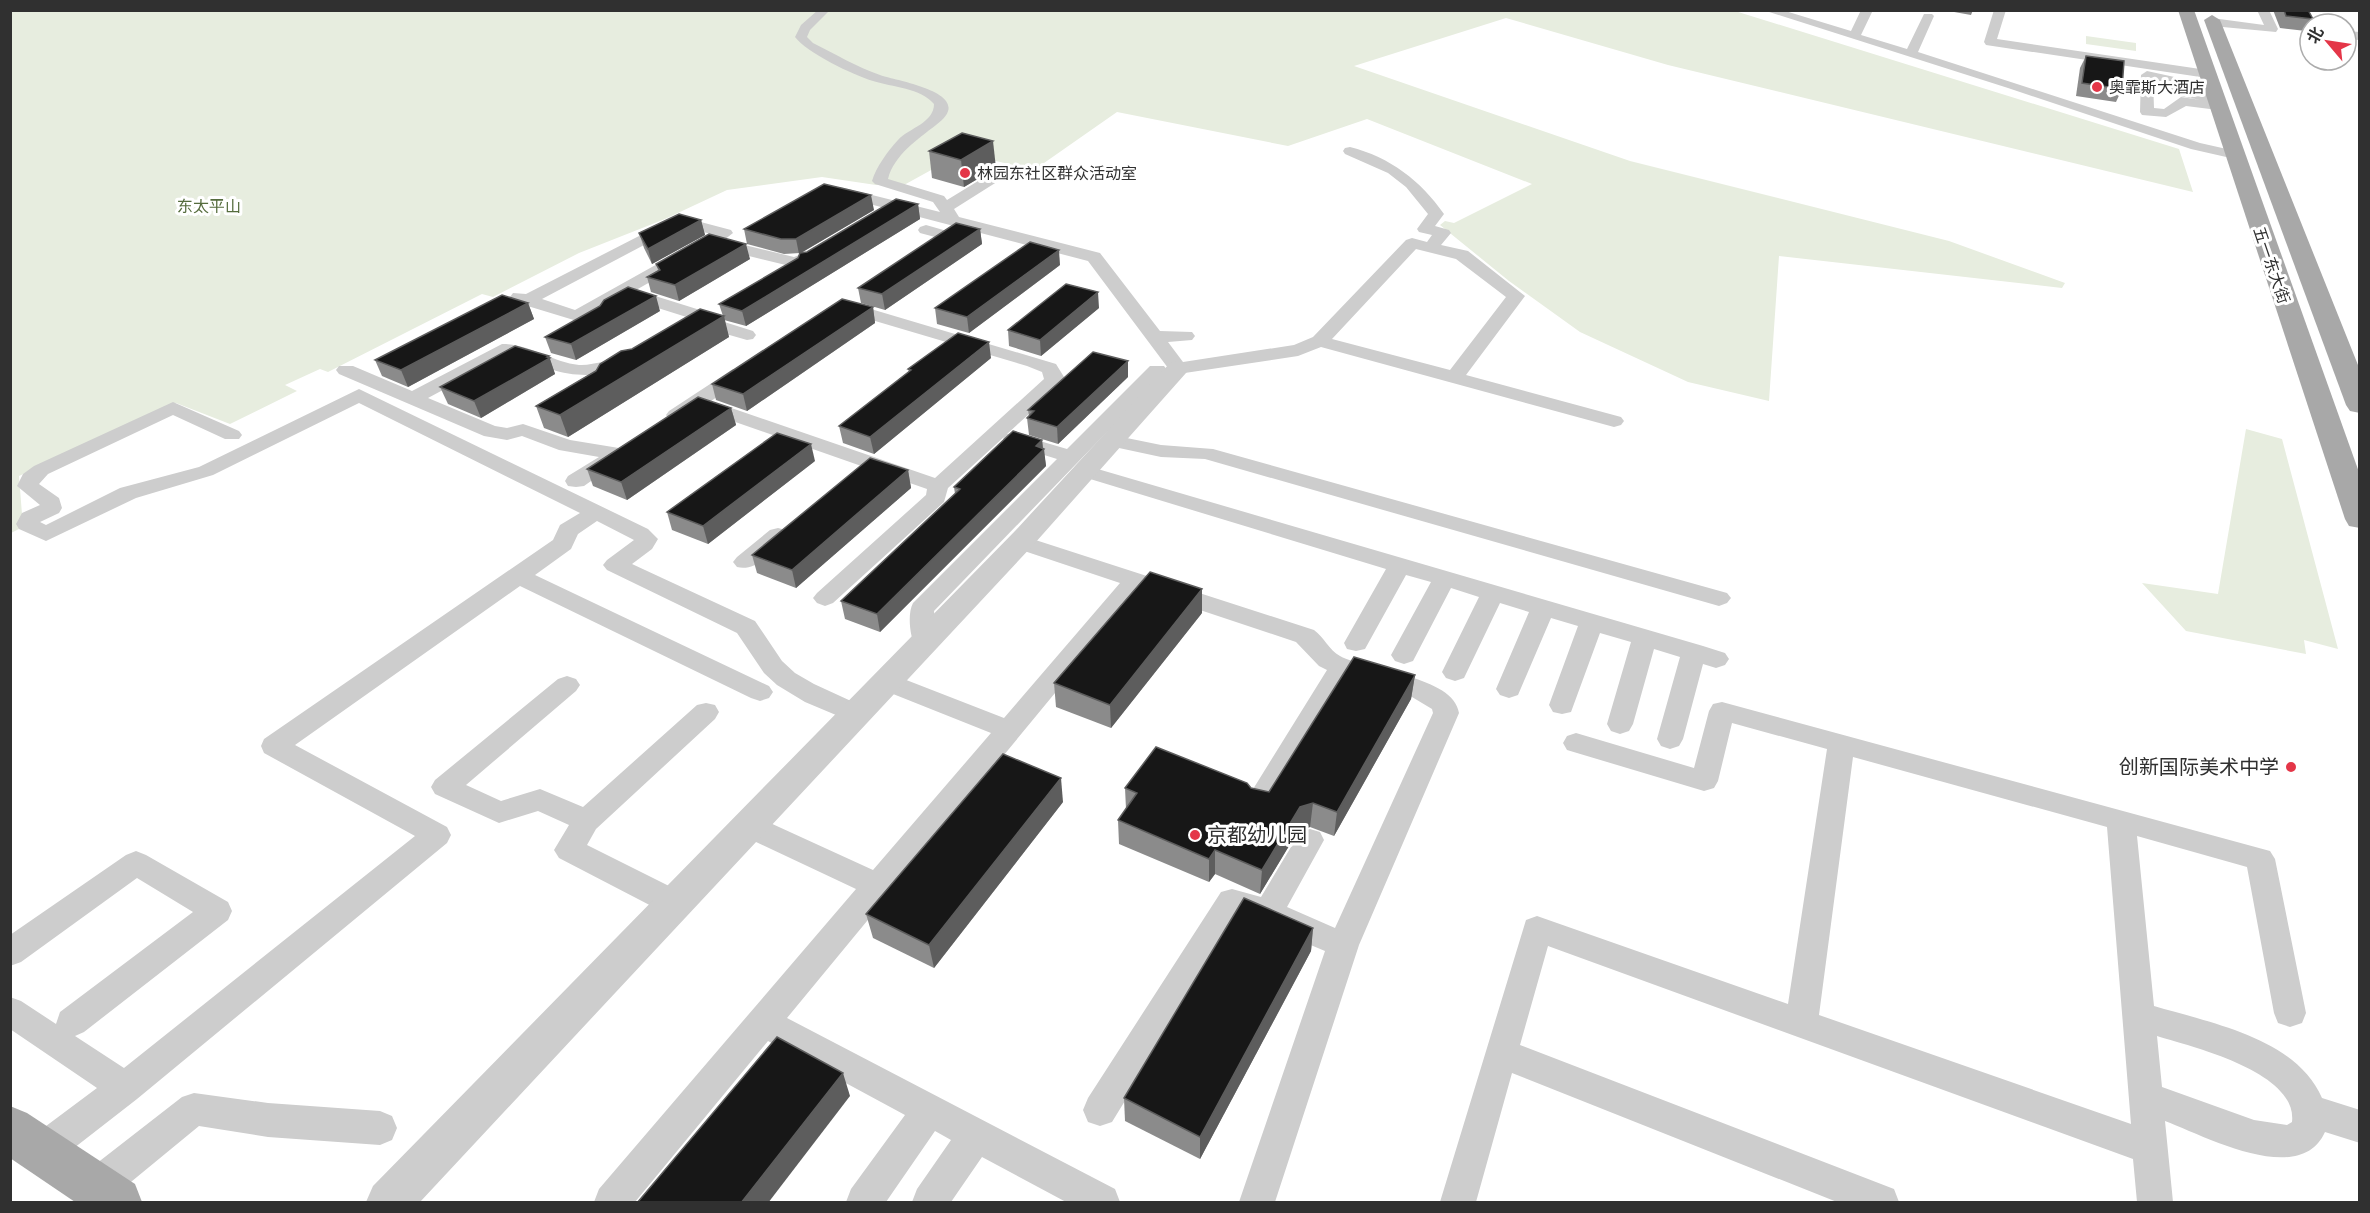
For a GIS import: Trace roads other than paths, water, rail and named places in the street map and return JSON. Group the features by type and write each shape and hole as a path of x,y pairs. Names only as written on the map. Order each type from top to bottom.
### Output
{"main road":[{"name":"五一东大街","path":"2186,10 2360,519"},
{"name":"五一东大街","path":"2210,16 2360,405"},
{"path":"2198,45 2223,48"},
{"path":"2235,155 2265,159"},
{"path":"26,1140 106,1195"}],"street":[{"path":"825,10 805,28 801,38 809,46 875,78 918,89 936,98 941,104 942,111 936,118 904,142 882,173 880,182 939,199 949,214"},
{"path":"1768,10 1804,15 1854,37 1911,54 1974,58 2196,146 2235,155"},
{"path":"1854,37 1867,10"},
{"path":"2000,10 1990,42 2207,74"},
{"path":"2210,16 2272,29 2263,10"},
{"path":"1911,54 1932,12"},
{"path":"2041,55 2125,67 2174,81 2180,92 2217,102"},
{"path":"2138,110 2147,75"},
{"path":"2071,95 2099,104 2170,112 2180,105 2181,100 2217,102"},
{"path":"1350,152 1393,170 1411,184 1436,214 1425,229 1443,233 1430,248"},
{"path":"949,214 1006,170"},
{"path":"827,189 896,206 949,214 1094,257 1155,337 1178,350 1298,350 1320,341 1412,243 1462,255 1516,296 1455,377"},
{"path":"876,219 896,206"},
{"path":"570,332 629,296 714,246 725,233 678,221 523,298 577,316 629,296 747,335"},
{"path":"910,261 948,236 926,230"},
{"path":"714,246 794,262 803,261 834,243"},
{"path":"775,279 794,267"},
{"path":"825,598 936,497 938,486 1054,381 1055,374 1046,366 917,327 838,309 862,293"},
{"path":"684,334 728,307"},
{"path":"917,327 935,315"},
{"path":"990,349 1008,334"},
{"path":"1155,337 1178,350"},
{"path":"940,351 957,339"},
{"path":"1320,341 1614,421"},
{"path":"431,407 549,343"},
{"path":"412,399 502,350 515,350 521,358 579,370 612,368 645,357 597,386"},
{"path":"925,642 922,609 1078,464 1112,441 1178,350"},
{"path":"389,1203 1020,542 1078,464 1178,350"},
{"path":"657,427 755,363"},
{"path":"378,366 352,373 491,432 507,434 523,430 541,419"},
{"path":"232,435 172,408 41,470 31,479 28,486 51,503 51,508 30,518 27,524 46,534 128,493 206,471 359,395 647,539 615,565 746,627 756,637 776,671 792,683 855,714"},
{"path":"696,402 938,486"},
{"path":"523,430 567,446 618,453"},
{"path":"823,446 842,432"},
{"path":"997,434 1078,464 1400,565 1705,656 1670,739"},
{"path":"576,481 637,440"},
{"path":"1112,441 1161,452 1206,453 1719,598"},
{"path":"850,476 868,462"},
{"path":"26,1140 125,1088 437,835 274,746 563,544 568,530 596,512"},
{"path":"745,562 798,519"},
{"path":"1020,542 1305,636 1315,642 1331,662 1350,655 1430,695 1445,705 1446,713 1343,945 1257,1203"},
{"path":"1260,802 1350,655 1400,565"},
{"path":"518,576 760,692"},
{"path":"1404,655 1445,579"},
{"path":"612,1203 1135,580"},
{"path":"1455,672 1493,592"},
{"path":"1509,688 1543,607"},
{"path":"1562,705 1592,622"},
{"path":"1620,724 1645,638"},
{"path":"887,682 1009,730"},
{"path":"567,685 445,787 499,812 540,800 586,821"},
{"path":"1576,743 1704,781 1722,711 2260,859 2290,1013"},
{"path":"674,903 568,850 586,821 706,712"},
{"path":"1802,1023 1840,743"},
{"path":"2121,820 2155,1203"},
{"path":"748,826 878,886"},
{"path":"1268,913 1310,840"},
{"path":"10,953 136,863 217,911 72,1022"},
{"path":"1100,1110 1232,901 1241,902 1343,945"},
{"path":"1458,1203 1537,929 2150,1148"},
{"path":"10,1011 125,1088"},
{"path":"2139,1016 2255,1054 2290,1078 2302,1093 2311,1122 2306,1133 2296,1140 2281,1142 2254,1137 2145,1097"},
{"path":"764,1022 1100,1202"},
{"path":"1502,1053 1881,1203"},
{"path":"106,1195 194,1109 268,1120 380,1128"},
{"path":"2309,1110 2360,1127"},
{"path":"864,1203 929,1111"},
{"path":"930,1203 975,1136"}],"place":[{"name":"奥霏斯大酒店","path":"2097,87"},
{"name":"林园东社区群众活动室","path":"965,173"},
{"name":"创新国际美术中学","path":"2291,767"},
{"name":"京都幼儿园","path":"1195,835"}],"park label":[{"name":"东太平山","path":"209,206"}]}
